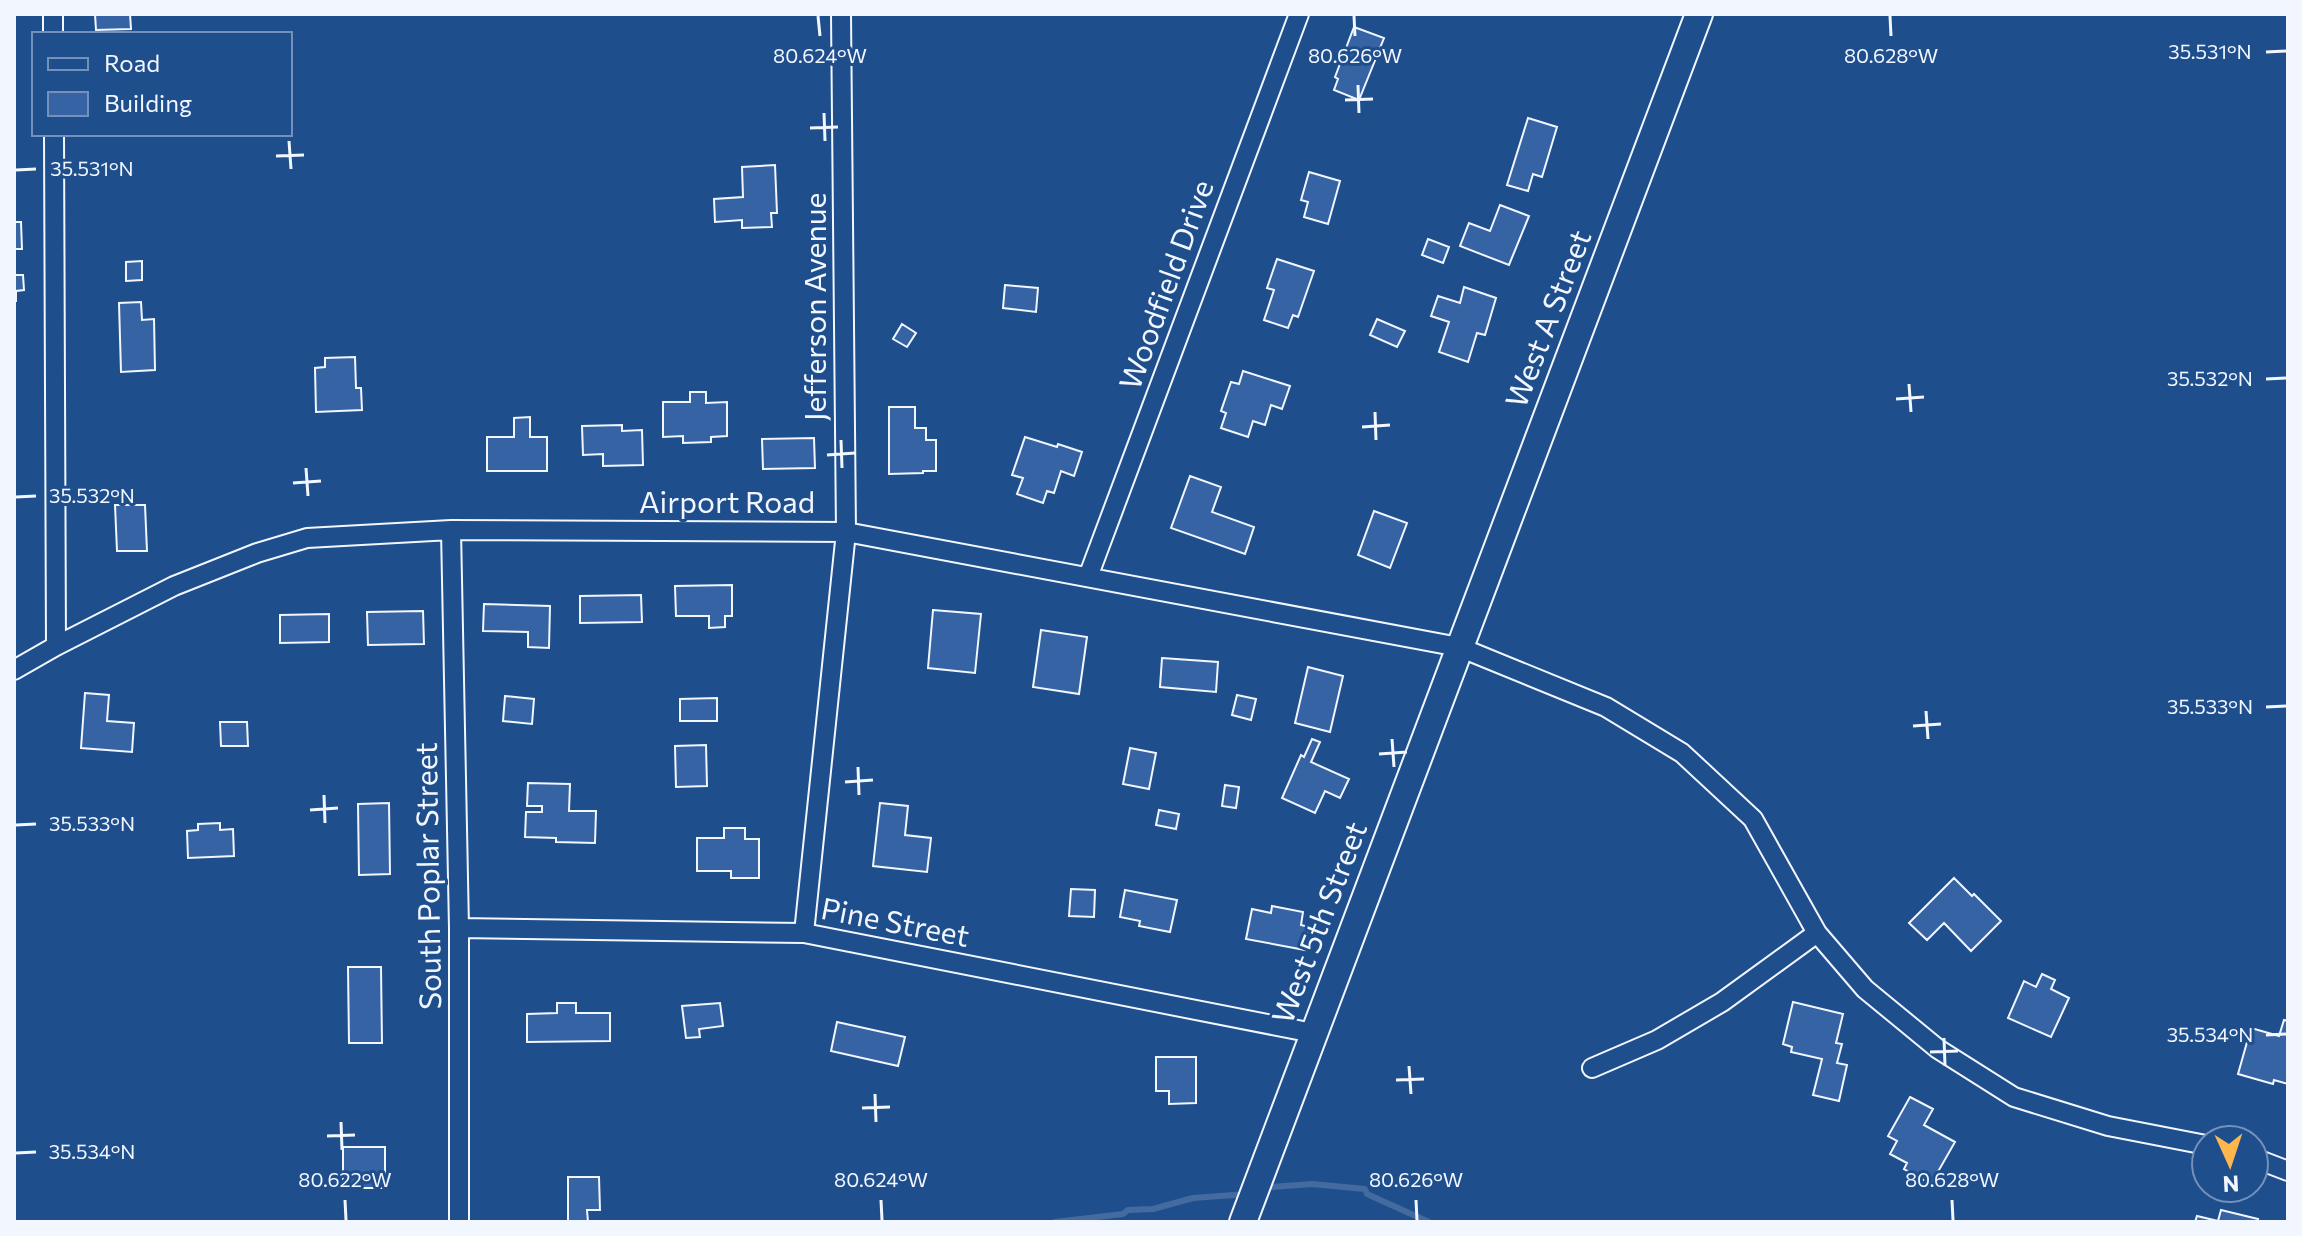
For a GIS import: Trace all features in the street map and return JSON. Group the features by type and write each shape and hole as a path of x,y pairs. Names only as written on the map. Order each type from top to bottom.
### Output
{"street":[{"name":"Jefferson Avenue","path":"804,933 846,532 841,14"},
{"name":"Woodfield Drive","path":"1088,577 1299,14"},
{"name":"West A Street","path":"1459,647 1699,14"},
{"path":"54,136 56,646"},
{"name":"Airport Road","path":"14,670 174,586 257,553 307,538 451,530 846,532 1459,647 1606,707 1682,753 1753,819 1817,933 1865,989 1938,1049 2014,1097 2108,1126 2190,1142"},
{"name":"South Poplar Street","path":"451,530 459,928 459,1222"},
{"name":"West 5th Street","path":"1243,1222 1459,647"},
{"name":"Pine Street","path":"459,928 804,933 1313,1033"},
{"path":"1592,1068 1657,1040 1722,1002 1817,933"}],"building":[{"path":"95,14 130,14 131,29 96,30"},
{"path":"1354,27 1384,38 1359,100 1334,90 1338,79 1335,77"},
{"path":"1528,118 1557,127 1542,177 1533,174 1528,191 1507,185"},
{"path":"775,165 777,213 771,213 772,227 742,228 742,220 715,222 714,199 743,197 742,167"},
{"path":"1309,172 1340,181 1328,224 1304,217 1308,202 1301,200"},
{"path":"1500,205 1529,216 1509,265 1460,246 1469,223 1490,231"},
{"path":"14,222 21,222 22,249 14,249"},
{"path":"1428,239 1449,247 1443,263 1422,255"},
{"path":"1277,259 1314,271 1298,317 1293,315 1288,328 1264,320 1274,290 1267,288"},
{"path":"142,261 142,280 126,281 126,262"},
{"path":"14,275 23,275 24,290 16,291 16,301 14,301"},
{"path":"1005,285 1038,288 1036,312 1003,308"},
{"path":"1464,287 1496,298 1485,335 1477,333 1468,362 1439,352 1449,322 1431,316 1438,296 1460,303"},
{"path":"141,302 142,320 154,319 155,370 121,372 119,303"},
{"path":"1377,319 1405,331 1397,347 1370,335"},
{"path":"902,324 916,333 907,347 893,339"},
{"path":"355,357 356,388 361,388 362,410 316,412 315,368 325,367 325,358"},
{"path":"1243,371 1290,386 1282,409 1271,405 1265,425 1253,421 1248,437 1221,428 1226,413 1221,411 1231,382 1239,384"},
{"path":"690,392 706,392 706,403 727,402 727,436 711,437 711,442 683,443 683,436 663,437 663,402 690,402"},
{"path":"889,407 915,407 915,428 926,428 926,440 936,440 936,471 889,474"},
{"path":"530,417 530,437 547,437 547,471 487,471 487,437 514,437 514,418"},
{"path":"622,425 622,431 642,430 643,465 603,466 603,454 583,455 582,426"},
{"path":"1025,437 1082,452 1074,476 1061,471 1054,493 1047,491 1043,503 1017,494 1023,478 1012,475"},
{"path":"814,438 815,468 763,469 762,439"},
{"path":"1190,476 1221,487 1212,512 1254,527 1245,554 1171,528"},
{"path":"115,505 145,505 147,551 117,551"},
{"path":"1374,511 1407,523 1390,568 1358,555"},
{"path":"732,585 732,616 725,616 725,627 709,628 709,616 676,616 675,586"},
{"path":"641,595 642,622 580,623 580,596"},
{"path":"484,604 550,606 549,648 528,647 528,632 483,631"},
{"path":"933,610 981,614 975,673 928,668"},
{"path":"423,611 424,644 368,645 367,612"},
{"path":"329,614 329,642 280,643 280,615"},
{"path":"1041,630 1087,637 1079,694 1033,687"},
{"path":"1162,658 1218,662 1216,692 1160,687"},
{"path":"1308,667 1343,676 1330,732 1295,723"},
{"path":"85,693 109,695 107,721 134,723 132,752 81,748"},
{"path":"1237,695 1256,699 1251,720 1232,715"},
{"path":"505,696 534,699 532,724 503,721"},
{"path":"717,698 717,721 680,721 680,699"},
{"path":"220,722 247,722 248,746 221,746"},
{"path":"1312,739 1320,742 1311,762 1349,779 1340,798 1325,791 1315,813 1282,798 1301,755 1304,757"},
{"path":"706,745 707,786 676,787 675,746"},
{"path":"1130,748 1156,753 1149,789 1123,784"},
{"path":"528,783 570,784 569,811 596,811 595,843 525,837 526,812 542,812 542,806 527,806"},
{"path":"1225,785 1239,787 1236,808 1222,806"},
{"path":"389,803 390,874 359,875 358,804"},
{"path":"880,803 908,806 905,835 931,838 927,872 873,866"},
{"path":"1159,810 1179,814 1176,829 1156,825"},
{"path":"220,823 220,830 233,829 234,856 188,858 187,831 198,830 198,824"},
{"path":"724,828 745,828 745,839 759,839 759,878 731,878 731,871 697,871 697,838 724,838"},
{"path":"1954,878 2001,921 1971,951 1944,923 1927,940 1909,923"},
{"path":"1071,889 1095,890 1094,917 1069,916"},
{"path":"1125,890 1177,900 1170,932 1139,926 1140,921 1120,917"},
{"path":"1272,906 1303,912 1301,925 1309,927 1305,950 1246,939 1252,909 1271,913"},
{"path":"348,967 381,967 382,1043 349,1043"},
{"path":"2042,974 2055,980 2051,989 2069,998 2051,1037 2008,1018 2024,981 2036,987"},
{"path":"1793,1002 1843,1014 1836,1043 1842,1044 1837,1063 1847,1065 1839,1101 1813,1095 1822,1059 1791,1052 1792,1047 1783,1044"},
{"path":"557,1003 576,1003 576,1013 610,1013 610,1041 527,1042 527,1014 557,1013"},
{"path":"720,1003 723,1026 699,1029 700,1037 686,1038 682,1006"},
{"path":"2284,1020 2288,1021 2288,1084 2274,1080 2273,1084 2238,1074 2251,1028 2279,1036"},
{"path":"837,1022 905,1037 898,1066 831,1051"},
{"path":"1156,1057 1196,1057 1196,1103 1169,1104 1169,1091 1156,1091"},
{"path":"1910,1097 1933,1109 1924,1125 1955,1142 1931,1184 1904,1169 1907,1163 1890,1154 1897,1141 1888,1136"},
{"path":"343,1147 385,1147 385,1188 343,1188"},
{"path":"568,1177 599,1177 600,1210 587,1210 588,1222 568,1222"},
{"path":"2221,1210 2258,1219 2257,1222 2195,1222 2197,1216 2218,1221"}],"waterway":[{"path":"1266,1190 1312,1184 1365,1189 1367,1194 1429,1222"},
{"path":"1055,1222 1153,1209 1193,1198 1248,1194"}]}
